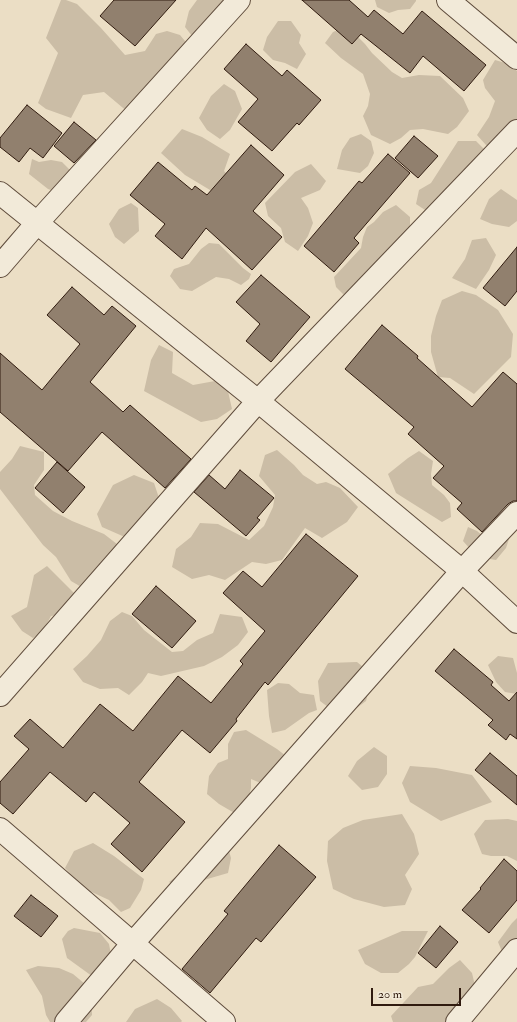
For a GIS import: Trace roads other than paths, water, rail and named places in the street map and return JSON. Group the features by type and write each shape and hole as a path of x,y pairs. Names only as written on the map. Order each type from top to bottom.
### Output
{"street":[{"path":"0,266 37,223 239,0"},
{"path":"448,0 517,58"},
{"path":"0,695 258,401 517,131"},
{"path":"0,193 258,401 462,571 517,622"},
{"path":"66,1022 133,943 462,571 517,513"},
{"path":"0,829 224,1022"},
{"path":"457,1022 517,950"}]}
